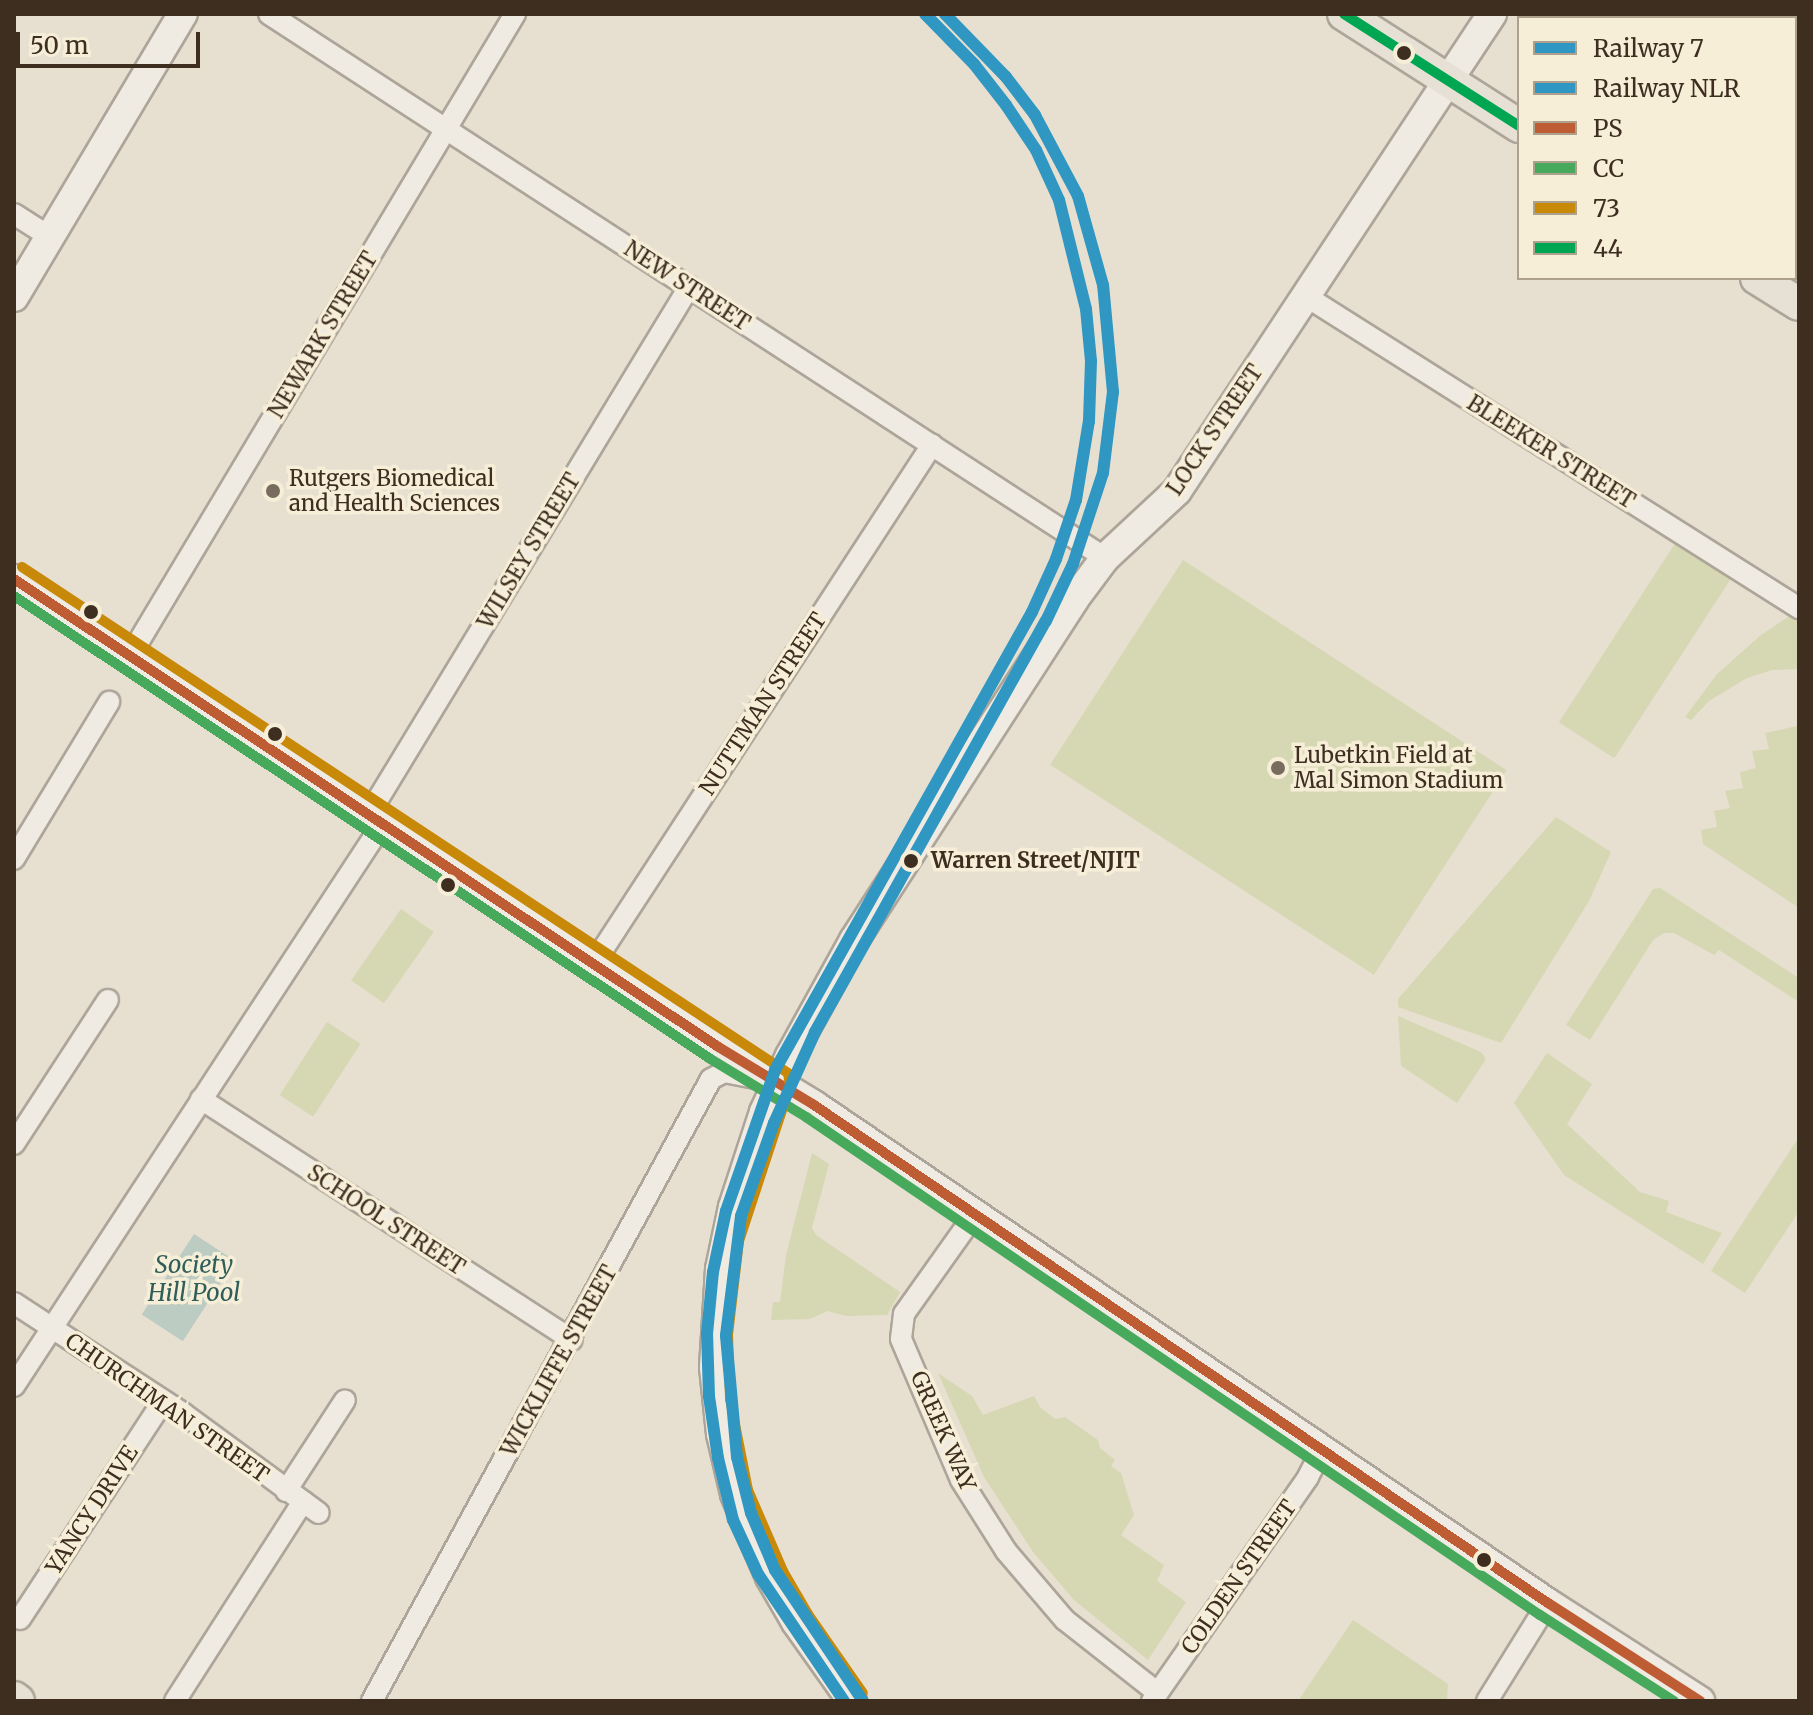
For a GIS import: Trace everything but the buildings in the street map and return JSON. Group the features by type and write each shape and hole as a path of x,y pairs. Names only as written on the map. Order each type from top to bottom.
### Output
{"main road":[{"path":"14,297 183,14"},
{"path":"1344,14 1517,125"},
{"name":"LOCK STREET","path":"852,1701 796,1622 757,1549 735,1494 716,1401 714,1333 725,1238 777,1082 854,940 1105,558 1177,491 1492,14"},
{"path":"1760,280 1799,304"},
{"path":"14,579 777,1082 1548,1603 1700,1701"}],"street":[{"name":"NEW STREET","path":"269,14 1105,558"},
{"name":"NEWARK STREET","path":"130,656 515,14"},
{"path":"14,214 50,237"},
{"name":"WILSEY STREET","path":"14,1386 201,1099 376,818 689,287"},
{"name":"BLEEKER STREET","path":"1304,295 1799,608"},
{"name":"NUTTMAN STREET","path":"594,963 932,445"},
{"path":"14,859 109,702"},
{"path":"14,1144 108,1000"},
{"name":"WICKLIFFE STREET","path":"372,1701 572,1340 711,1079 724,1072 777,1082"},
{"name":"SCHOOL STREET","path":"201,1099 572,1340"},
{"name":"GREEK WAY","path":"975,1214 904,1314 901,1339 961,1480 1006,1551 1065,1620 1155,1697"},
{"name":"CHURCHMAN STREET","path":"14,1303 163,1401 303,1502"},
{"path":"175,1701 303,1502 345,1400"},
{"name":"YANCY DRIVE","path":"20,1619 163,1401"},
{"name":"COLDEN STREET","path":"1155,1697 1308,1477 1322,1450"},
{"path":"1487,1701 1548,1603"}],"green space":[{"path":"1676,542 1731,578 1614,758 1559,722"},
{"name":"Lubetkin Field at Mal Simon Stadium","path":"1183,560 1507,770 1374,975 1050,765"},
{"path":"1791,615 1799,620 1799,669 1772,670 1747,678 1709,701 1691,720 1685,717 1717,674 1761,635"},
{"path":"1797,726 1799,908 1703,844 1701,830 1717,827 1714,811 1730,808 1725,791 1743,788 1740,772 1756,768 1752,751 1769,749 1765,733"},
{"path":"1556,817 1611,852 1589,901 1501,1043 1398,1007 1398,999"},
{"path":"1660,888 1799,978 1799,1002 1719,950 1714,955 1674,933 1664,933 1653,940 1590,1040 1566,1025 1653,889"},
{"path":"401,909 434,932 384,1003 351,980"},
{"path":"1398,1016 1481,1052 1486,1059 1457,1103 1401,1066"},
{"path":"327,1022 361,1044 313,1117 280,1095"},
{"path":"1547,1053 1592,1084 1567,1124 1640,1192 1669,1201 1666,1212 1722,1233 1703,1264 1564,1175 1514,1103"},
{"path":"1799,1137 1799,1211 1745,1293 1711,1271"},
{"path":"812,1153 829,1164 812,1228 816,1235 900,1292 887,1315 846,1316 827,1311 810,1319 771,1320 773,1302 780,1302 786,1255"},
{"path":"938,1373 972,1396 983,1415 1034,1396 1040,1407 1055,1419 1065,1417 1098,1440 1100,1448 1115,1460 1111,1466 1121,1473 1134,1515 1121,1535 1164,1565 1157,1581 1186,1602 1148,1660 1074,1600 1033,1552 984,1477"},
{"path":"1353,1620 1448,1684 1447,1701 1298,1701"}],"water":[{"name":"Society Hill Pool","path":"194,1234 235,1261 183,1341 142,1315"}],"rail line":[{"name":"NLR","path":"844,1701 758,1574 733,1520 718,1458 709,1396 707,1334 713,1272 726,1211 775,1070 1032,612 1056,559 1076,500 1089,421 1091,361 1086,309 1059,200 1036,150 1006,105 974,64 925,14"},
{"name":"7","path":"863,1701 775,1570 751,1513 737,1457 726,1335 741,1216 774,1123 815,1032 1046,621 1073,564 1103,473 1113,392 1103,285 1078,196 1035,115 1006,77 945,14"}],"transit line":[{"name":"44","path":"1344,14 1517,125"},
{"name":"73","path":"22,567 788,1073 790,1086 739,1241 728,1334 730,1399 748,1490 783,1571 808,1614 863,1693"},
{"name":"PS","path":"14,579 717,1046 814,1105 1548,1603 1700,1701"},
{"name":"CC","path":"14,596 709,1058 806,1117 1540,1615 1674,1701"}],"place":[{"name":"Rutgers Biomedical and Health Sciences","path":"273,491"},
{"name":"Lubetkin Field at Mal Simon Stadium","path":"1278,768"},
{"name":"Warren Street/NJIT","path":"911,861"}]}
